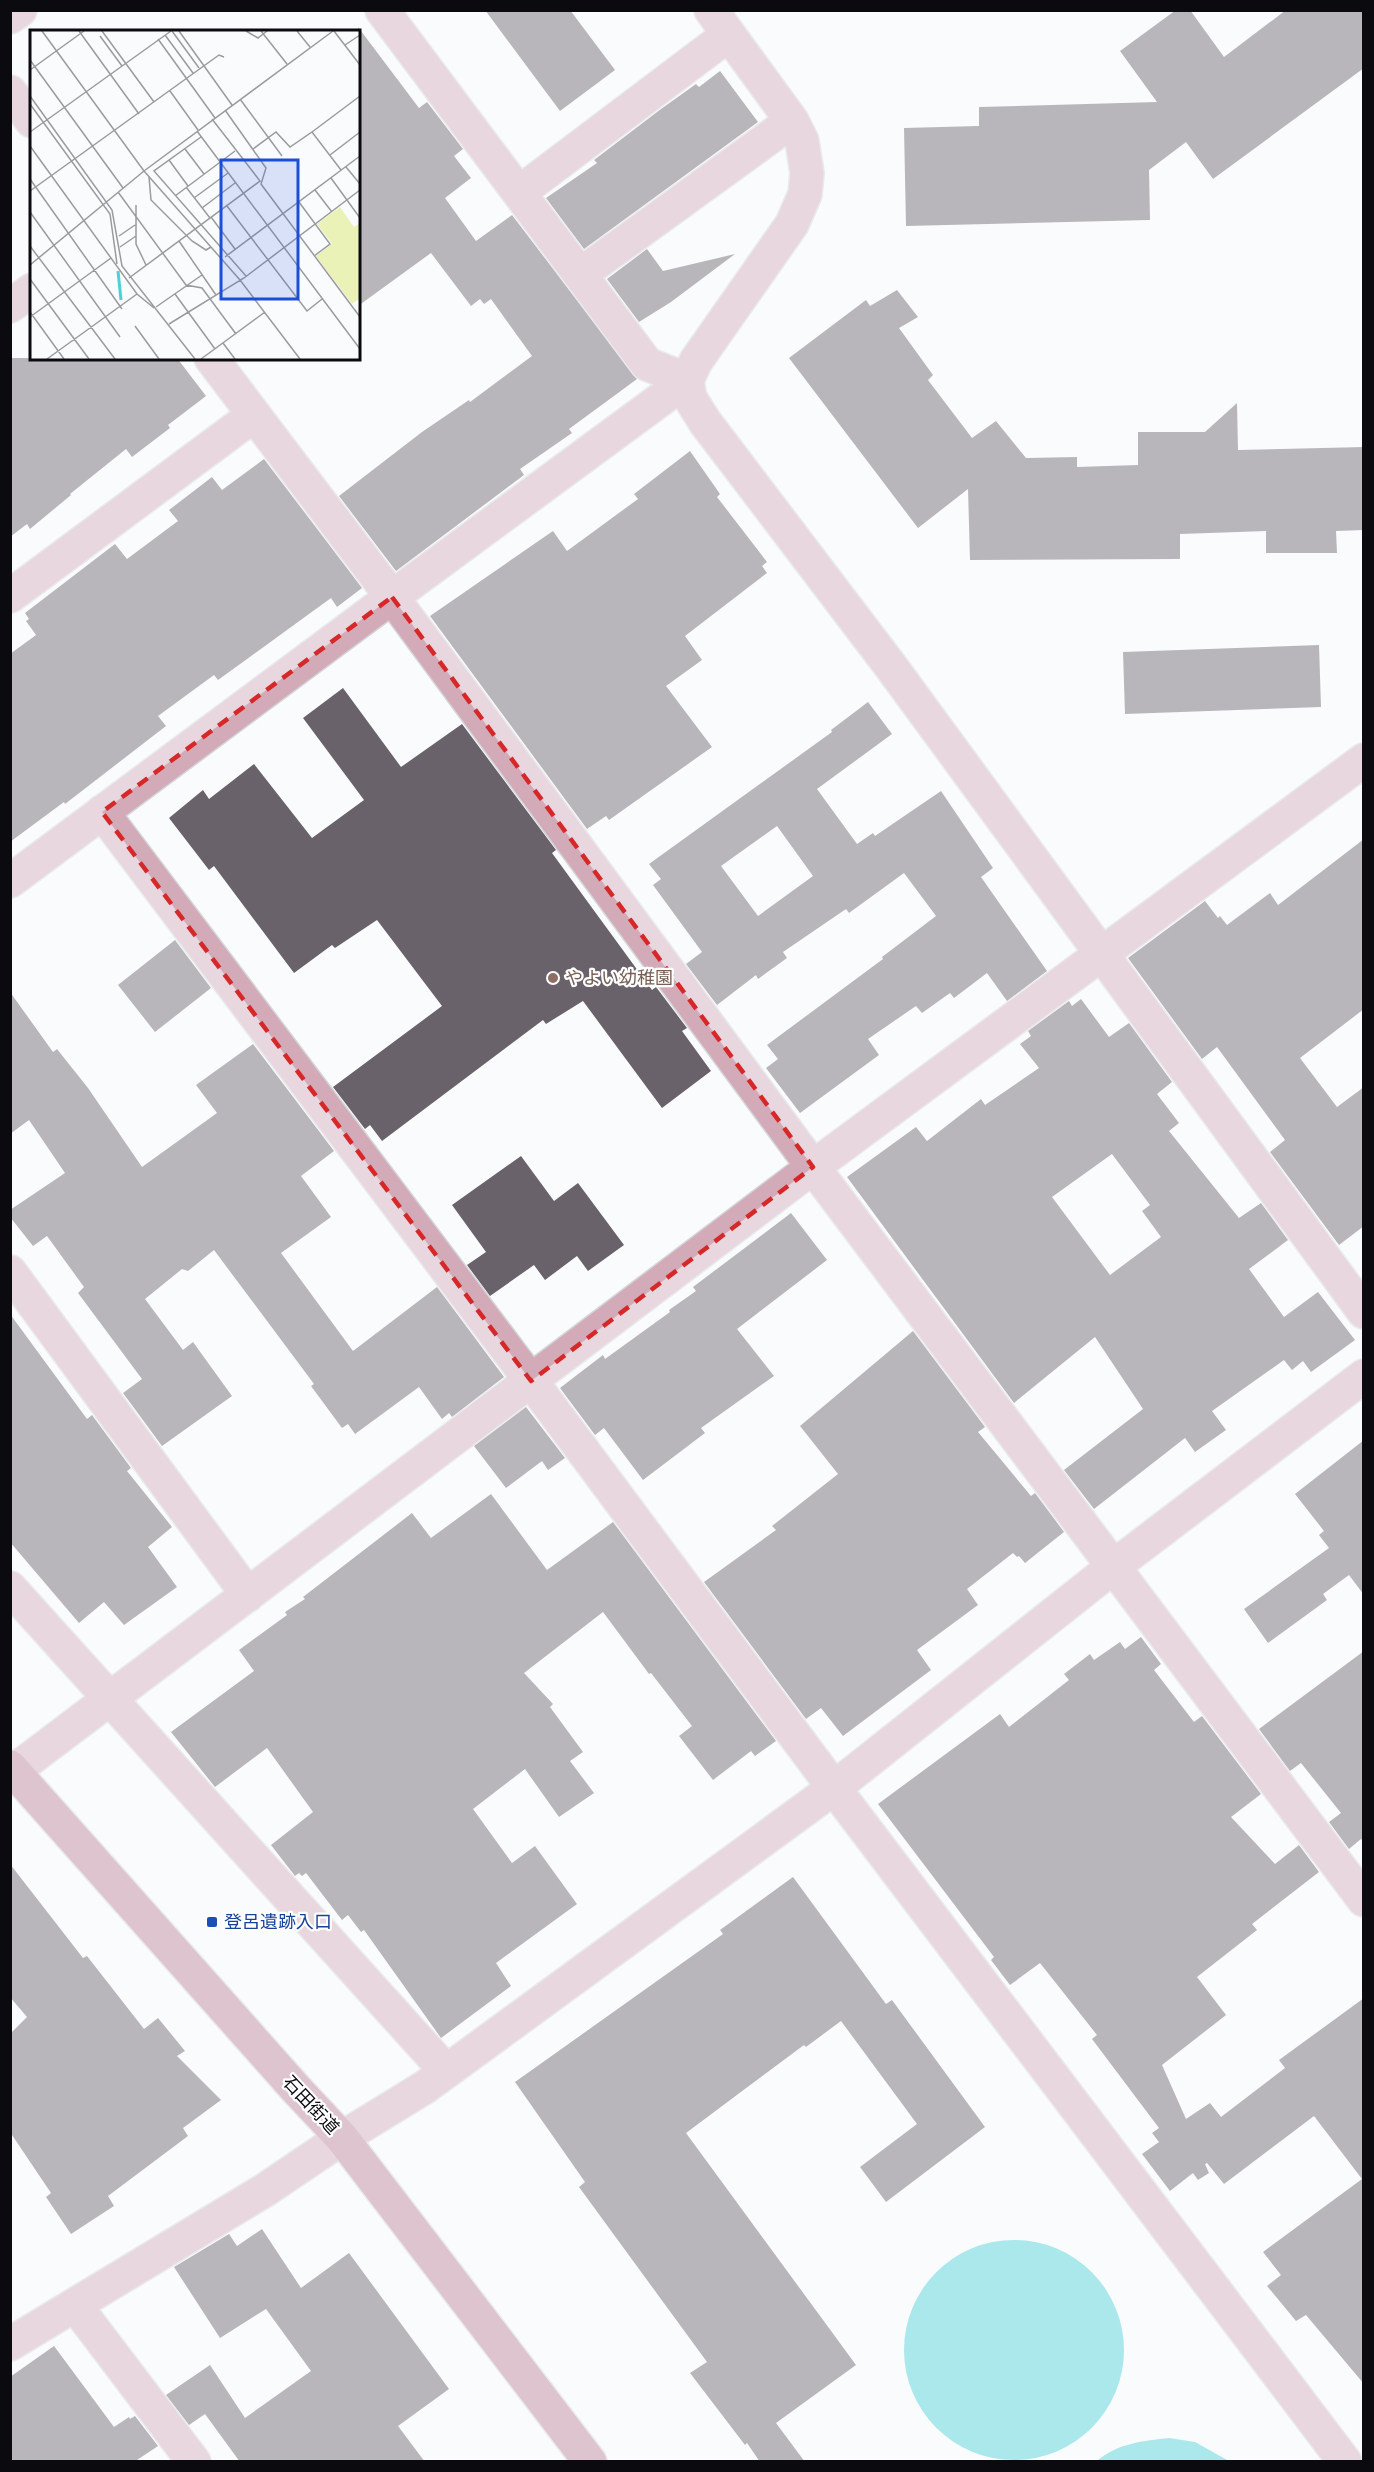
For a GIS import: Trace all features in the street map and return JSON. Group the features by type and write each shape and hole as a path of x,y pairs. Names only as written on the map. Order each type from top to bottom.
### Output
{"street":[{"path":"10,17 20,10"},
{"path":"382,10 647,364 687,380"},
{"path":"10,881 687,380 696,361 792,224 805,194 807,173 802,141 792,121 719,23 519,192"},
{"path":"10,92 30,118"},
{"path":"581,274 792,121"},
{"path":"10,306 30,291"},
{"path":"213,360 392,597 813,1167 1364,1900"},
{"path":"687,380 690,398 705,422 892,668 1100,955 1364,1312"},
{"path":"10,596 254,415"},
{"path":"12,1769 248,1595 813,1167 1364,760"},
{"path":"102,812 834,1788 1346,2462"},
{"path":"10,1272 248,1595"},
{"path":"10,2344 265,2190 342,2138 412,2096 834,1788 1113,1567 1364,1376"},
{"path":"10,1588 446,2071"},
{"name":"石田街道","path":"12,1769 342,2138 590,2462"},
{"path":"75,2305 194,2462"}],"highlighted area":[{"path":"392,597 813,1167 531,1381 102,812"}],"water":[{"path":"1014,2240 1046,2245 1066,2253 1083,2265 1099,2281 1111,2298 1119,2318 1124,2350 1119,2382 1111,2402 1099,2419 1083,2435 1066,2447 1046,2455 1014,2460 982,2455 962,2447 945,2435 929,2419 917,2402 909,2382 904,2350 909,2318 917,2298 929,2281 945,2265 962,2253 982,2245"},
{"path":"1169,2438 1195,2442 1229,2461 1097,2461 1122,2447"}],"building":[{"path":"485,10 570,10 615,70 560,111"},
{"path":"1176,10 1190,10 1224,57 1286,10 1364,10 1364,68 1213,179 1186,142 1149,170 1150,220 906,226 904,128 979,126 979,107 1157,102 1120,51"},
{"path":"358,27 419,108 427,102 463,149 454,156 471,178 445,198 476,241 512,215 637,379 569,429 572,433 520,469 524,475 396,571 339,496 422,432 469,400 470,402 532,356 491,299 484,304 480,299 471,306 431,253 360,305 360,30"},
{"path":"720,71 758,122 584,249 546,198 597,163 594,160 661,109 696,84 699,87"},
{"path":"647,249 663,271 735,254 671,302 639,322 607,279"},
{"path":"897,290 918,317 899,328 933,375 928,380 972,438 996,421 1026,458 1077,457 1077,467 1138,465 1138,432 1205,432 1237,403 1238,450 1364,447 1364,530 1336,531 1337,553 1266,553 1266,531 1180,534 1180,559 970,560 968,489 918,528 789,358 866,300 870,306"},
{"path":"10,358 179,360 206,396 132,457 126,449 30,529 27,524 10,537"},
{"path":"690,451 720,494 717,497 767,562 762,566 767,573 685,636 702,660 666,686 712,747 609,820 606,816 587,829 430,616 553,531 567,551 638,499 634,494"},
{"path":"264,459 362,588 337,607 331,598 218,680 214,675 158,716 166,726 65,804 64,802 10,842 10,654 36,635 26,621 29,619 25,613 115,544 127,559 178,521 169,510 212,477 222,490"},
{"path":"1319,645 1321,707 1125,714 1123,652"},
{"path":"343,688 401,767 462,724 556,850 552,853 652,990 656,987 687,1028 682,1031 711,1071 662,1108 583,1001 546,1024 543,1020 382,1141 370,1125 365,1129 333,1087 442,1006 377,920 335,948 332,945 294,973 214,866 209,870 169,818 203,790 209,799 254,764 312,838 364,800 303,718"},
{"path":"868,702 892,734 817,789 857,844 873,833 875,836 941,791 993,868 981,877 1047,971 1007,1001 987,973 954,998 950,993 922,1013 916,1006 868,1039 879,1055 800,1113 766,1068 778,1059 767,1045 883,959 882,957 936,916 904,873 849,913 846,909 783,952 787,958 758,979 756,975 717,1005 686,964 702,952 653,885 661,879 649,864 832,732 831,730","holes":["777,826 813,876 758,916 721,866"]},
{"path":"1364,839 1364,1009 1300,1058 1337,1107 1364,1087 1364,1226 1339,1245 1270,1152 1285,1140 1217,1047 1202,1059 1128,958 1205,901 1218,918 1220,916 1227,925 1270,893 1278,905"},
{"path":"175,940 211,988 155,1032 118,985"},
{"path":"10,992 53,1052 57,1049 88,1088 142,1167 217,1113 196,1085 253,1044 334,1151 301,1176 331,1217 281,1253 353,1351 437,1287 504,1377 452,1417 449,1413 442,1419 419,1387 355,1434 348,1424 342,1428 311,1386 314,1384 214,1250 188,1271 182,1269 145,1299 183,1350 193,1342 232,1396 162,1446 123,1393 142,1379 78,1293 84,1287 47,1236 33,1246 10,1217 10,1210 65,1173 29,1120 10,1134"},
{"path":"1081,999 1109,1037 1129,1023 1172,1082 1157,1094 1179,1123 1169,1131 1239,1218 1261,1203 1288,1240 1249,1269 1284,1317 1318,1292 1355,1340 1311,1372 1303,1361 1292,1370 1284,1360 1212,1411 1226,1430 1195,1452 1185,1438 1094,1509 1064,1470 1143,1409 1095,1337 1014,1403 847,1177 916,1127 927,1141 981,1099 985,1105 1039,1068 1020,1044 1031,1036 1028,1031 1069,1001 1072,1006","holes":["1112,1154 1150,1205 1142,1211 1161,1237 1110,1275 1052,1197"]},
{"path":"521,1156 554,1201 578,1183 624,1245 588,1271 577,1256 545,1280 534,1265 490,1296 467,1265 486,1252 452,1205"},
{"path":"791,1213 827,1260 737,1329 774,1376 701,1428 705,1433 643,1480 604,1428 595,1435 560,1388 603,1355 605,1359 670,1312 669,1310 696,1291 693,1287"},
{"path":"10,1314 87,1419 92,1415 131,1468 127,1471 172,1527 148,1547 177,1587 124,1625 104,1602 79,1623 10,1542"},
{"path":"913,1331 985,1427 978,1432 1031,1496 1035,1493 1064,1532 1025,1563 1013,1553 967,1589 978,1605 917,1650 931,1670 843,1736 821,1708 806,1719 704,1582 776,1530 772,1526 838,1474 800,1426"},
{"path":"526,1407 565,1458 548,1470 542,1461 506,1488 474,1446"},
{"path":"1364,1440 1364,1595 1349,1575 1323,1594 1327,1600 1268,1643 1244,1609 1329,1548 1319,1535 1324,1531 1295,1494"},
{"path":"491,1494 547,1570 613,1522 776,1741 755,1756 751,1751 713,1780 679,1736 692,1726 651,1673 649,1674 603,1612 524,1673 553,1704 550,1707 583,1752 570,1761 594,1793 559,1817 525,1769 473,1809 512,1863 535,1846 577,1904 496,1963 511,1986 441,2038 364,1930 361,1932 348,1915 342,1920 306,1873 302,1876 299,1873 295,1876 271,1845 313,1812 267,1748 215,1787 171,1732 254,1671 239,1650 287,1615 285,1612 305,1599 303,1597 412,1513 431,1538"},
{"path":"1141,1637 1161,1664 1154,1670 1194,1722 1202,1716 1261,1794 1231,1817 1275,1864 1299,1845 1319,1872 1252,1924 1257,1930 1197,1977 1226,2015 1162,2065 1186,2119 1210,2103 1221,2117 1285,2068 1279,2060 1364,1998 1364,2384 1306,2315 1296,2321 1267,2286 1281,2275 1263,2252 1362,2179 1314,2116 1224,2184 1207,2163 1205,2164 1209,2173 1198,2180 1193,2173 1170,2191 1142,2154 1159,2142 1152,2133 1159,2128 1092,2039 1097,2035 1040,1963 1010,1985 991,1960 994,1957 878,1804 1000,1714 1009,1727 1069,1680 1064,1674 1090,1654 1094,1660 1120,1642 1125,1649"},
{"path":"1364,1651 1364,1842 1361,1839 1349,1849 1329,1822 1341,1813 1301,1763 1290,1771 1259,1729"},
{"path":"10,1864 83,1958 87,1956 144,2029 158,2018 185,2051 177,2056 221,2100 183,2128 188,2136 108,2196 114,2206 71,2234 46,2197 51,2193 10,2132 10,2034 27,2017 10,1997"},
{"path":"793,1877 886,2004 892,2000 985,2127 886,2202 860,2167 917,2124 841,2021 806,2047 804,2045 686,2133 856,2365 776,2423 805,2462 760,2462 690,2373 707,2362 579,2187 585,2182 515,2082 723,1934 720,1930"},
{"path":"262,2229 301,2288 349,2253 449,2389 398,2426 425,2462 240,2462 205,2414 189,2425 166,2395 210,2365 245,2418 311,2371 266,2309 220,2338 174,2267 229,2234 237,2246"},
{"path":"54,2346 114,2427 129,2417 130,2419 135,2416 158,2446 137,2460 139,2462 10,2462 10,2377"}],"place":[{"name":"やよい幼稚園","path":"553,978"},
{"name":"登呂遺跡入口","path":"212,1922"}]}
